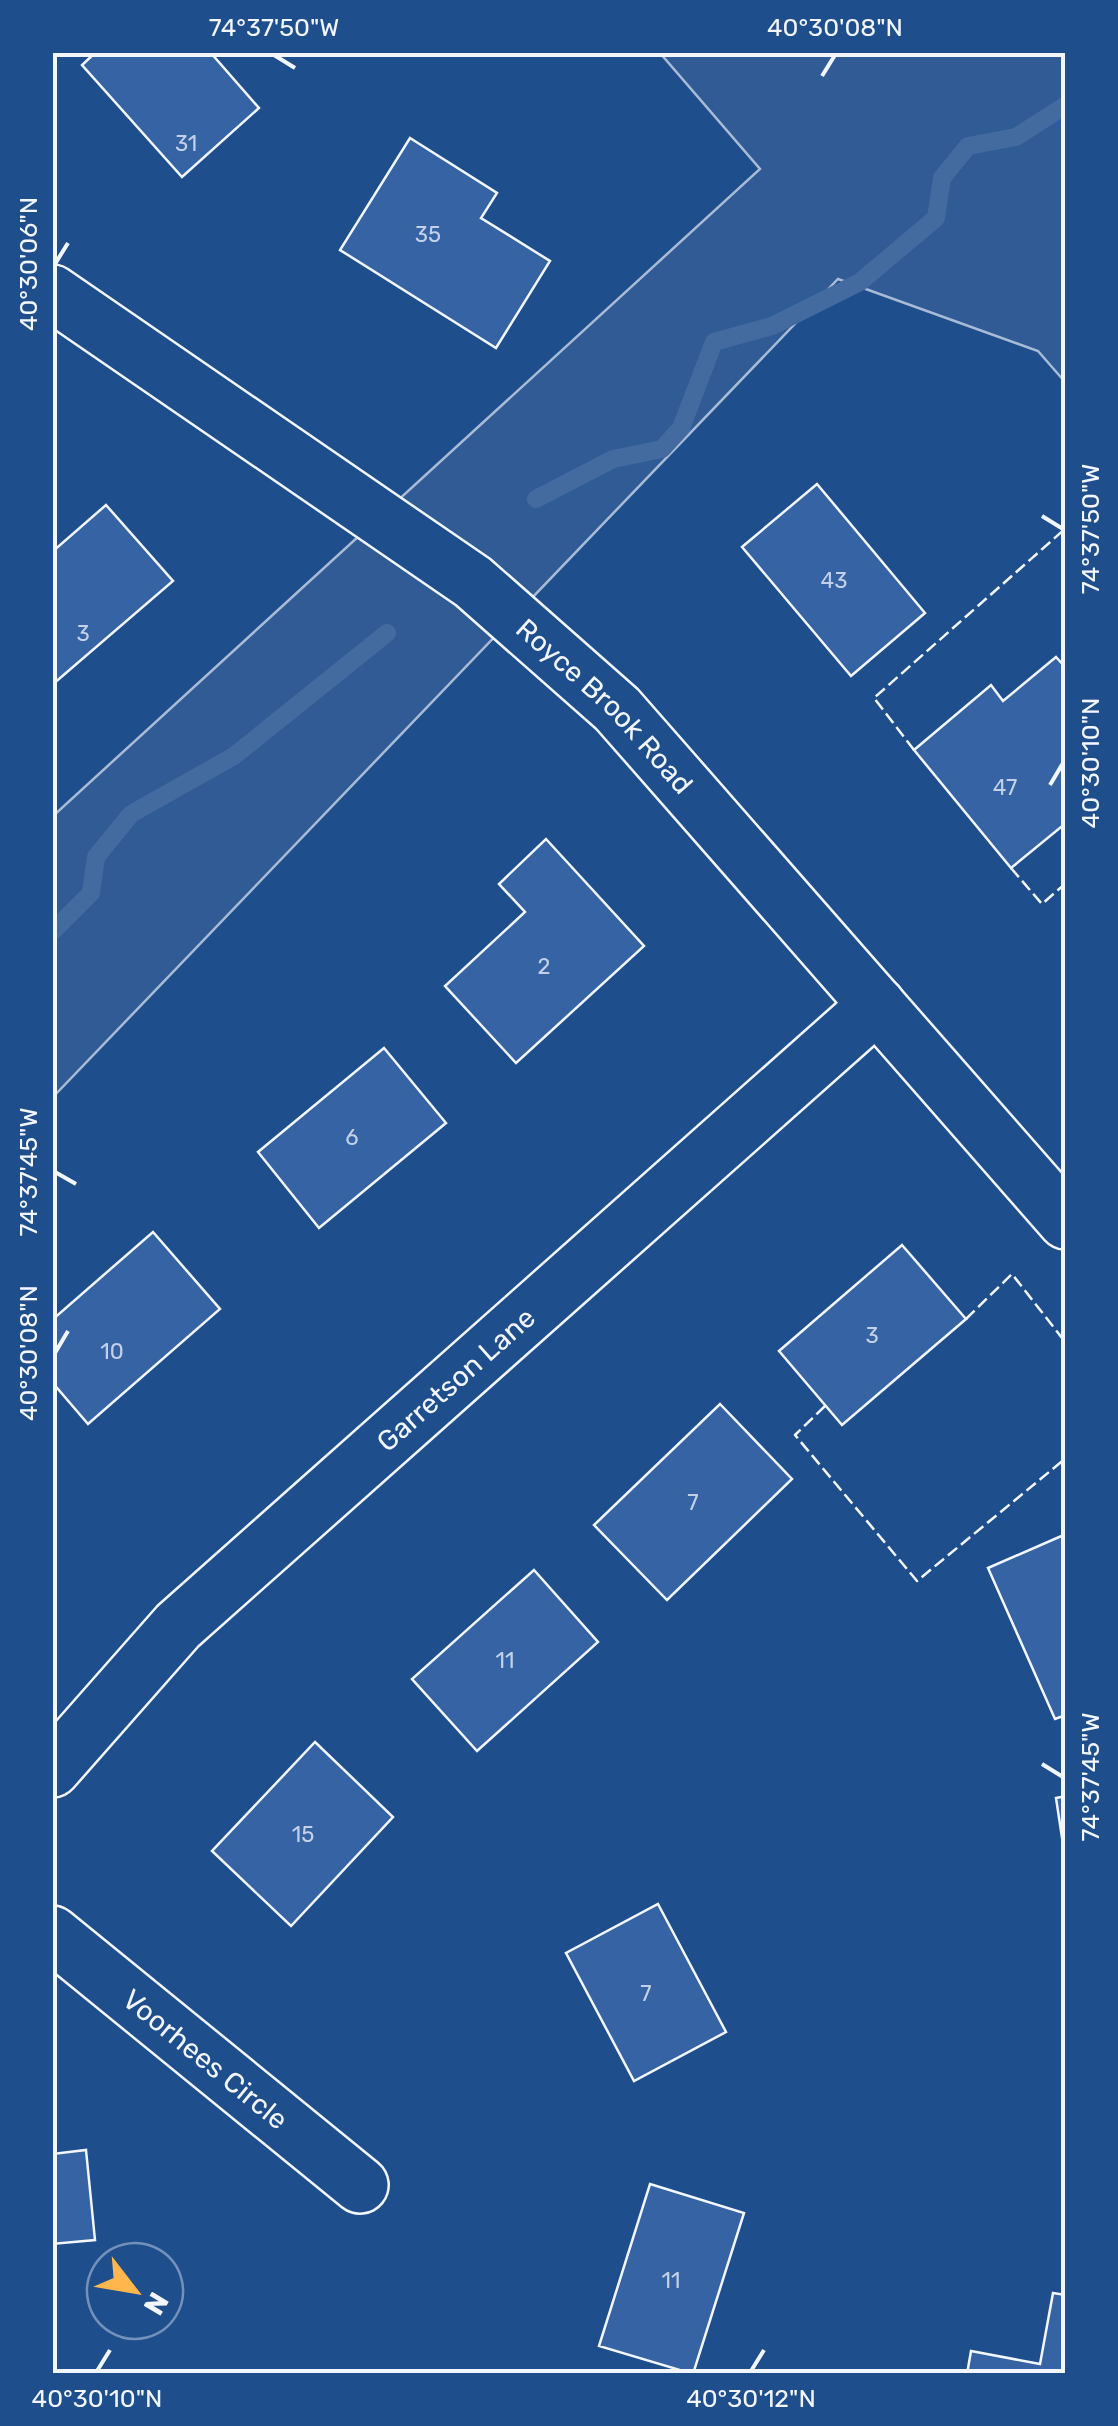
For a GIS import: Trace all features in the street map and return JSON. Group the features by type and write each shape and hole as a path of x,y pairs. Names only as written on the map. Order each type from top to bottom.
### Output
{"street":[{"name":"Royce Brook Road","path":"54,296 473,582 538,636 617,709 1066,1221"},
{"name":"Garretson Lane","path":"52,1769 83,1729 178,1626 876,1006"},
{"name":"Voorhees Circle","path":"52,1934 360,2184"}],"shaded area":[{"path":"660,53 1065,53 1065,382 1038,351 838,279 53,1097 53,816 760,169"}],"building":[{"path":"96,52 210,52 259,108 182,177 82,65"},
{"path":"410,138 497,193 481,218 550,261 496,348 340,250"},
{"path":"817,484 925,613 851,676 742,547"},
{"path":"106,505 173,581 52,685 52,552"},
{"path":"1056,657 1066,668 1066,823 1011,868 914,750 991,685 1003,701"},
{"path":"546,839 644,946 516,1063 445,986 525,912 499,884"},
{"path":"384,1048 446,1123 319,1228 258,1152"},
{"path":"153,1232 220,1309 88,1424 52,1382 52,1320"},
{"path":"902,1245 966,1319 842,1425 779,1351"},
{"path":"720,1404 792,1479 667,1600 594,1525"},
{"path":"1066,1534 1066,1715 1055,1719 988,1568"},
{"path":"534,1570 598,1642 477,1751 412,1679"},
{"path":"315,1742 393,1817 291,1926 212,1851"},
{"path":"1066,1796 1066,1864 1056,1798"},
{"path":"658,1904 726,2032 634,2081 566,1953"},
{"path":"86,2150 95,2240 52,2244 52,2154"},
{"path":"650,2184 744,2213 693,2374 599,2346"},
{"path":"1053,2293 1066,2295 1066,2374 967,2374 971,2351 1040,2364"}],"waterway":[{"path":"536,499 613,459 662,449 681,428 714,342 772,326 860,282 936,218 942,178 968,146 1016,137 1066,105"},
{"path":"52,932 91,893 96,857 131,814 234,756 387,633"}],"fence":[{"path":"914,750 874,698 1066,528"},
{"path":"1011,868 1042,904 1066,883"},
{"path":"966,1319 1012,1274 1066,1343"},
{"path":"825,1406 795,1435 917,1581 1066,1458"}]}
